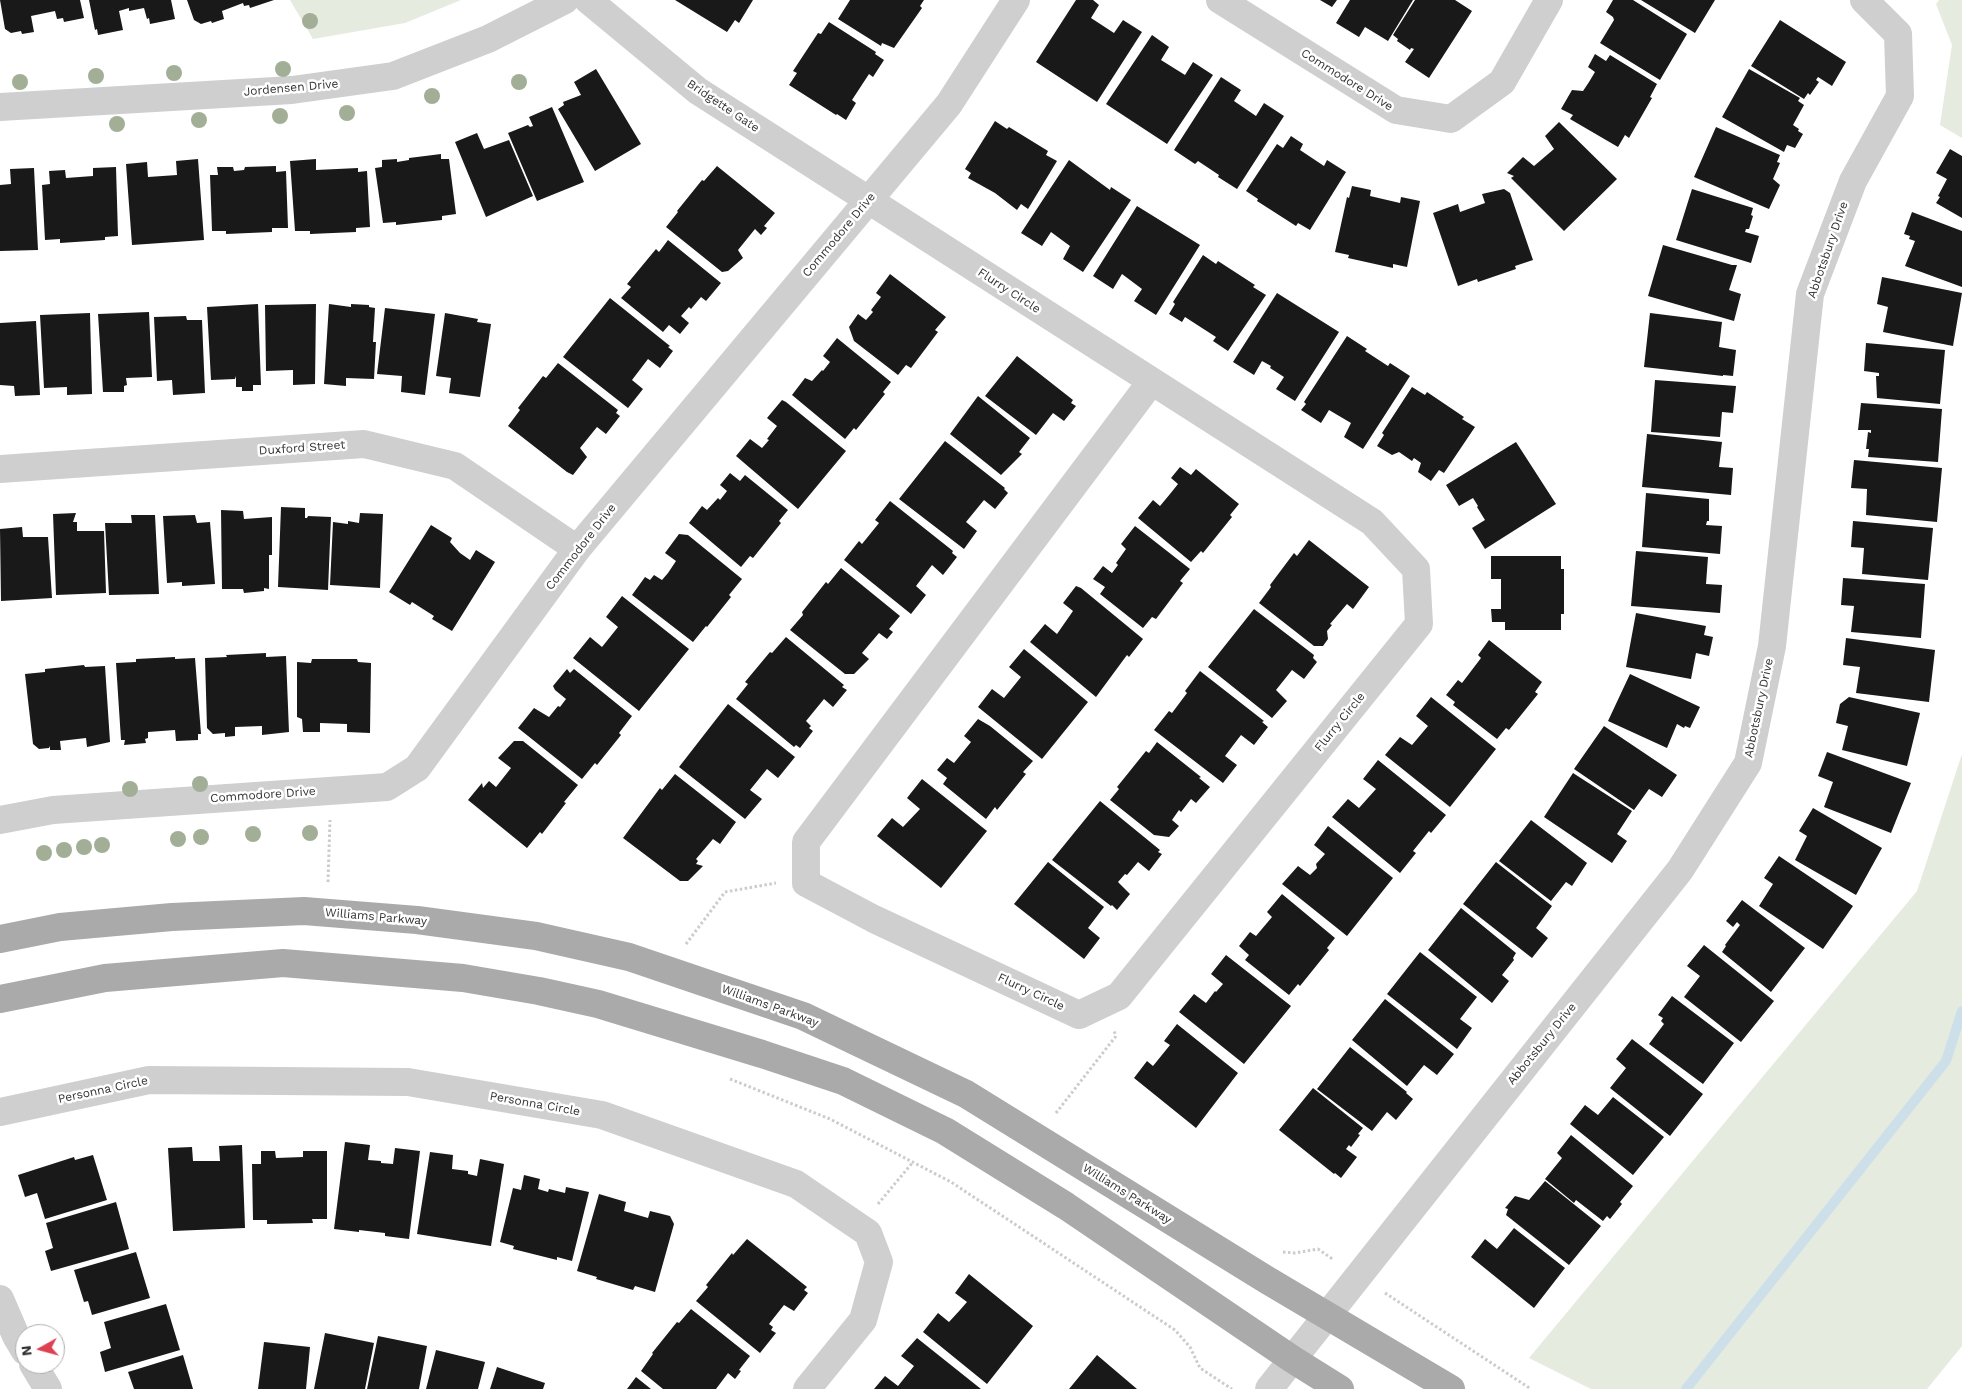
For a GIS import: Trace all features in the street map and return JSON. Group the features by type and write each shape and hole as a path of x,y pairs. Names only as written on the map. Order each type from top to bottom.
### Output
{"main road":[{"name":"Williams Parkway","path":"0,939 60,928 172,917 304,911 417,920 527,935 629,957 803,1016 966,1094 1328,1316 1451,1389"},
{"path":"0,999 105,978 282,964 463,978 539,991 598,1004 843,1081 945,1131 1066,1206 1292,1359 1340,1389"}],"street":[{"name":"Jordensen Drive","path":"0,107 292,90 393,76 488,39 565,0"},
{"name":"Bridgette Gate","path":"588,0 698,91 868,200"},
{"name":"Commodore Drive","path":"0,820 53,810 387,787 417,768 577,549 949,104 1016,0"},
{"name":"Commodore Drive","path":"1220,0 1396,110 1451,119 1502,82 1549,0"},
{"name":"Abbotsbury Drive","path":"1292,1359 1680,870 1748,763 1772,646 1810,294 1853,181 1900,96 1898,34 1864,0"},
{"name":"Flurry Circle","path":"806,877 806,883 874,919 1079,1015 1119,996 1419,624 1416,569 1372,522 868,200"},
{"path":"806,877 806,842 1151,382"},
{"name":"Duxford Street","path":"0,469 364,444 455,466 577,549"},
{"name":"Personna Circle","path":"0,1112 148,1080 408,1082 602,1115 796,1184 868,1233 879,1262 863,1320 807,1389"},
{"path":"0,1299 15,1334"},
{"path":"1269,1389 1292,1359"},
{"path":"39,1374 48,1389"}],"path":[{"path":"328,887 331,790"},
{"path":"684,947 725,892 806,877"},
{"path":"1052,1117 1116,1036 1104,1003"},
{"path":"859,1227 913,1162"},
{"path":"1413,1311 1531,1389"},
{"path":"1200,1368 1232,1389"}],"shaded area":[{"path":"290,0 461,0 405,23 313,39"},
{"path":"1939,0 1962,0 1962,138 1940,125 1952,45 1936,4"},
{"path":"1962,754 1962,1346 1927,1389 1591,1389 1529,1358 1917,891"}],"building":[{"path":"0,0 80,0 84,18 64,22 63,18 57,19 55,11 31,16 34,32 22,34 21,31 11,33 5,29"},
{"path":"89,0 171,0 175,19 150,24 144,8 129,11 129,8 119,11 123,30 98,35 97,29 95,30"},
{"path":"187,0 274,0 250,8 249,5 244,6 243,3 222,11 224,19 201,24 194,20"},
{"path":"675,0 753,0 739,23 735,20 727,32"},
{"path":"850,0 924,0 920,6 922,8 894,48 882,43 881,46 838,19"},
{"path":"1076,0 1093,0 1099,5 1091,18 1114,33 1123,20 1142,32 1097,102 1036,62"},
{"path":"1320,0 1337,0 1332,7"},
{"path":"1350,0 1413,0 1388,41 1365,27 1359,37 1336,23"},
{"path":"1415,0 1455,0 1472,11 1429,78 1405,62 1414,49 1411,48 1410,50 1397,41 1398,39 1393,35"},
{"path":"1613,0 1633,0 1687,34 1660,80 1600,43 1614,20 1606,12"},
{"path":"1641,0 1715,0 1695,33"},
{"path":"1780,20 1846,62 1832,86 1818,77 1816,80 1819,82 1810,95 1808,93 1804,99 1751,66"},
{"path":"829,22 876,52 875,54 884,60 873,77 869,74 852,100 856,103 846,120 789,85 797,73 793,71 818,33 821,34"},
{"path":"1152,35 1169,47 1161,60 1185,75 1193,62 1213,75 1167,144 1106,104"},
{"path":"1595,54 1606,61 1610,55 1657,84 1650,97 1652,98 1629,138 1625,135 1618,147 1570,119 1573,115 1561,109 1572,90 1583,91 1589,82 1595,72 1588,67"},
{"path":"596,69 641,144 595,171 558,109 564,105 563,102 581,95 574,82"},
{"path":"1749,69 1800,98 1798,101 1804,105 1793,125 1803,134 1795,148 1787,145 1784,152 1722,117"},
{"path":"1221,77 1241,90 1234,101 1256,116 1264,103 1284,116 1237,189 1198,161 1195,164 1174,150"},
{"path":"552,107 584,182 537,201 508,133 528,125 530,127 533,126 529,117"},
{"path":"995,121 1007,129 1009,127 1048,151 1046,155 1057,161 1028,209 1021,204 1017,210 995,193 968,178 971,173 965,169"},
{"path":"1559,122 1617,179 1564,231 1511,178 1514,176 1507,173 1523,157 1534,166 1554,149 1545,136"},
{"path":"1716,127 1780,155 1777,162 1780,163 1773,179 1780,185 1769,209 1694,177"},
{"path":"477,133 484,149 509,140 533,196 486,217 455,142"},
{"path":"1291,136 1303,144 1300,150 1324,166 1327,160 1346,172 1310,230 1298,223 1296,226 1257,201 1258,199 1246,191 1277,144 1283,148"},
{"path":"1950,149 1962,156 1962,218 1936,203 1947,179 1936,173"},
{"path":"441,154 441,159 449,159 456,214 442,216 442,220 396,225 396,222 383,223 375,168 382,167 382,160 397,159 397,162 409,160 409,158"},
{"path":"198,159 204,240 132,245 126,164 147,162 148,177 177,175 176,161"},
{"path":"316,159 316,170 358,168 358,172 367,171 370,227 356,228 356,232 310,234 310,231 295,231 290,161"},
{"path":"1069,160 1110,190 1111,187 1131,200 1083,272 1063,259 1070,246 1051,232 1042,246 1021,233"},
{"path":"276,166 276,172 286,171 288,228 272,228 272,232 226,234 226,231 212,231 210,175 218,175 217,167 233,167 234,171 244,170 245,167"},
{"path":"717,166 775,213 764,226 767,228 761,235 755,229 738,250 743,258 728,271 722,272 666,227 702,180 704,181"},
{"path":"116,167 118,236 105,237 105,240 60,243 60,239 45,240 42,185 50,184 49,171 65,170 66,178 93,176 93,168"},
{"path":"34,168 38,250 0,251 0,185 11,184 10,169"},
{"path":"1352,186 1371,190 1370,196 1400,203 1401,197 1420,201 1407,267 1393,264 1393,268 1348,258 1349,255 1335,252 1347,197 1349,198"},
{"path":"1504,189 1510,193 1533,260 1515,266 1516,269 1478,282 1477,279 1458,286 1433,213 1458,204 1460,212 1485,203 1482,194"},
{"path":"1692,189 1753,208 1749,229 1746,229 1745,232 1759,236 1751,263 1676,240"},
{"path":"1137,206 1200,245 1156,315 1134,301 1142,289 1122,274 1113,289 1093,276"},
{"path":"1912,212 1962,231 1962,287 1905,266 1915,241 1909,239 1910,236 1904,234"},
{"path":"668,240 721,283 706,301 701,297 691,309 689,307 681,316 689,323 680,334 669,325 663,332 621,298 631,287 627,284 656,249 659,252"},
{"path":"1663,245 1737,265 1729,290 1741,294 1734,321 1648,296"},
{"path":"1203,255 1216,264 1218,261 1255,285 1253,287 1266,295 1228,351 1213,341 1216,337 1185,317 1182,322 1169,314 1175,304 1173,302"},
{"path":"890,274 946,317 935,330 938,332 911,368 906,365 898,375 854,341 849,327 858,314 866,320 873,312 871,310 881,297 876,293"},
{"path":"1882,277 1962,293 1953,346 1883,332 1888,307 1877,304"},
{"path":"1277,293 1339,332 1295,401 1276,389 1284,377 1270,368 1271,366 1262,361 1254,375 1233,362"},
{"path":"610,298 670,346 668,347 673,351 660,368 648,359 632,380 643,389 628,408 563,357"},
{"path":"258,304 261,385 253,385 253,391 242,391 242,387 236,387 236,376 235,379 211,380 207,307"},
{"path":"316,304 315,384 293,385 293,370 266,371 265,305"},
{"path":"329,304 351,307 351,304 369,305 369,307 375,308 373,342 376,342 374,379 346,378 346,386 324,384"},
{"path":"385,308 435,314 425,395 401,392 402,376 377,374"},
{"path":"149,312 152,377 126,378 127,385 124,386 124,392 103,392 98,314"},
{"path":"90,313 92,394 67,395 67,387 44,388 40,315"},
{"path":"445,313 478,319 477,322 491,324 480,397 449,393 451,378 436,376"},
{"path":"1650,313 1722,322 1719,347 1736,350 1733,376 1644,367"},
{"path":"186,316 187,320 202,320 205,393 173,395 172,380 157,381 154,317"},
{"path":"36,321 40,395 15,396 14,386 0,385 0,323"},
{"path":"1347,336 1388,366 1390,363 1410,376 1363,449 1344,437 1351,423 1329,410 1321,423 1301,410 1306,404 1304,402"},
{"path":"837,338 891,382 883,392 885,394 856,430 854,428 845,439 792,395 805,378 812,381 823,371 830,362 823,356"},
{"path":"1866,343 1945,350 1940,404 1877,398 1876,376 1879,376 1879,373 1864,371"},
{"path":"1017,356 1073,400 1071,403 1076,406 1064,421 1053,413 1036,435 985,396"},
{"path":"558,363 618,410 616,413 620,416 606,434 597,427 580,448 587,457 573,475 508,426 520,410 518,408 543,376 546,378"},
{"path":"1655,380 1736,386 1733,413 1722,412 1720,437 1651,432"},
{"path":"1412,387 1425,395 1427,392 1464,417 1462,419 1475,427 1444,473 1439,470 1431,481 1418,472 1421,463 1414,458 1412,461 1399,452 1392,455 1377,446 1384,435 1382,433"},
{"path":"978,396 1030,438 1019,452 1022,454 1001,475 950,434"},
{"path":"782,400 846,451 798,509 736,456 750,439 762,448 769,440 767,439 777,426 767,418"},
{"path":"1861,403 1942,409 1938,462 1868,457 1869,449 1866,449 1868,432 1871,433 1871,430 1858,430"},
{"path":"1647,434 1722,442 1719,467 1733,468 1731,495 1642,487"},
{"path":"945,441 1005,488 1008,493 995,509 984,500 966,522 977,531 964,549 899,499"},
{"path":"1516,442 1556,504 1485,549 1472,528 1485,520 1478,506 1473,498 1459,506 1446,485"},
{"path":"1854,460 1942,468 1937,522 1866,515 1867,489 1851,488"},
{"path":"1180,467 1191,475 1196,469 1239,504 1230,515 1232,517 1203,553 1201,551 1191,562 1138,518 1153,500 1160,506 1170,494 1178,484 1171,478"},
{"path":"730,473 740,481 745,475 788,510 779,521 781,523 753,558 750,556 741,567 689,523 702,506 707,510 718,498 720,500 727,491 720,485"},
{"path":"1646,493 1709,499 1709,521 1707,521 1706,525 1722,526 1720,554 1642,547"},
{"path":"890,501 953,551 952,553 957,557 943,575 932,565 916,586 926,595 911,614 844,560 859,541 862,544 879,523 875,520"},
{"path":"281,507 305,508 305,518 308,516 331,517 328,590 278,587"},
{"path":"221,510 243,511 244,519 272,517 272,555 269,555 269,589 264,588 264,591 244,593 243,589 222,589"},
{"path":"76,513 73,522 77,522 77,531 104,531 106,593 56,595 53,514"},
{"path":"360,513 383,514 380,588 330,585 333,522 348,524 348,521 359,523"},
{"path":"131,515 155,515 159,594 109,595 105,523 132,523"},
{"path":"195,515 197,523 210,522 215,584 182,586 182,582 167,583 163,516"},
{"path":"1853,521 1933,528 1928,580 1862,574 1864,548 1851,547"},
{"path":"431,525 452,538 450,542 470,560 476,550 495,562 452,631 432,619 434,616 412,602 410,605 389,592"},
{"path":"1135,526 1190,569 1180,581 1183,583 1156,619 1152,617 1143,628 1100,594 1105,587 1093,579 1103,566 1112,573 1118,565 1116,563 1126,549 1121,544"},
{"path":"22,527 23,537 48,537 52,598 1,601 0,529"},
{"path":"679,534 688,535 742,579 729,595 731,597 693,642 632,595 645,577 650,580 654,575 662,580 668,573 676,561 665,553"},
{"path":"1309,540 1369,587 1353,609 1347,604 1330,624 1332,625 1327,631 1328,639 1323,646 1314,646 1259,603 1294,553 1297,556"},
{"path":"1636,551 1708,557 1706,584 1722,585 1720,613 1631,606"},
{"path":"1491,556 1561,556 1561,569 1564,569 1564,614 1561,614 1561,630 1505,630 1505,622 1492,622 1491,609 1501,609 1501,579 1491,579"},
{"path":"841,568 900,616 889,629 893,632 887,639 879,633 862,653 869,659 854,674 845,674 790,630 826,582 828,584"},
{"path":"1843,578 1925,584 1921,638 1851,632 1854,606 1841,605"},
{"path":"1076,586 1081,588 1143,639 1129,657 1127,655 1096,697 1030,642 1045,624 1057,634 1073,611 1063,603"},
{"path":"622,596 689,649 639,711 573,658 590,637 602,647 618,627 606,617"},
{"path":"1254,609 1314,655 1313,658 1317,662 1304,679 1292,670 1276,690 1287,701 1272,718 1208,667"},
{"path":"1636,613 1706,626 1704,635 1713,637 1709,656 1696,653 1691,679 1626,667"},
{"path":"786,637 844,685 842,687 847,690 833,707 824,699 806,721 811,726 809,728 813,731 800,748 796,745 794,747 736,699 748,684 745,682 770,652 772,653"},
{"path":"1846,638 1935,650 1929,702 1856,693 1860,667 1843,665"},
{"path":"1489,640 1542,682 1535,692 1538,694 1509,730 1506,728 1497,739 1453,705 1455,702 1446,695 1458,680 1462,683 1481,658 1478,655"},
{"path":"1024,649 1088,702 1042,759 978,707 992,689 1004,698 1021,677 1009,667"},
{"path":"266,653 266,657 286,656 289,732 262,735 262,726 235,727 235,736 225,737 225,733 213,734 207,728 205,658"},
{"path":"175,657 175,659 195,658 201,734 198,734 198,740 176,741 175,730 148,732 148,738 145,739 146,743 124,745 125,740 121,740 116,663 136,662 136,659"},
{"path":"312,659 357,659 358,662 371,663 370,733 347,732 347,724 320,723 320,732 303,732 302,719 297,717 297,662 311,663"},
{"path":"84,665 85,667 105,666 110,742 87,747 86,738 60,741 61,750 50,750 50,746 49,748 39,749 33,744 25,674 45,672 45,669"},
{"path":"567,669 570,673 574,669 632,716 619,733 621,735 597,765 595,763 582,779 518,728 534,708 549,717 558,706 560,707 566,699 553,686"},
{"path":"1200,671 1264,721 1262,722 1268,727 1254,745 1241,735 1225,756 1237,765 1223,783 1154,730 1169,711 1172,713"},
{"path":"1630,674 1700,707 1690,728 1685,726 1684,728 1677,724 1667,748 1608,721"},
{"path":"1431,697 1496,749 1450,807 1385,755 1400,737 1412,745 1428,726 1416,716"},
{"path":"1849,697 1920,713 1907,766 1842,750 1848,726 1836,723 1840,704"},
{"path":"728,704 795,757 778,778 767,769 750,790 762,799 745,819 679,767"},
{"path":"978,719 990,726 1033,761 1023,772 1026,774 997,810 995,807 986,819 943,784 947,778 937,770 947,758 954,763 971,742 964,736"},
{"path":"1604,726 1677,775 1662,797 1649,789 1634,810 1574,769"},
{"path":"514,741 523,741 578,785 542,834 540,832 527,848 468,800 482,783 483,788 489,781 496,787 511,768 498,758"},
{"path":"1157,742 1201,777 1199,778 1210,787 1196,803 1191,799 1181,812 1179,810 1172,820 1179,826 1169,837 1154,835 1110,800 1119,789 1117,787 1146,751 1149,753"},
{"path":"1827,752 1911,783 1891,833 1824,807 1833,782 1818,776"},
{"path":"1378,760 1446,815 1431,833 1429,831 1413,851 1416,853 1400,873 1332,817 1348,799 1359,808 1376,789 1363,779"},
{"path":"1573,773 1632,811 1617,834 1627,841 1612,863 1544,817"},
{"path":"675,774 736,822 720,844 713,839 696,859 698,861 696,864 703,866 688,881 680,881 623,838 660,788 662,790"},
{"path":"922,779 987,831 941,888 877,836 892,818 903,827 920,809 907,798"},
{"path":"1100,801 1160,850 1158,852 1162,854 1149,871 1138,862 1118,882 1130,894 1117,910 1052,860"},
{"path":"1813,808 1882,848 1856,895 1795,860 1807,836 1799,831"},
{"path":"1531,820 1587,863 1572,886 1566,882 1551,901 1499,861"},
{"path":"1328,826 1393,878 1347,936 1282,884 1298,866 1310,875 1317,868 1316,864 1325,854 1314,845"},
{"path":"1779,856 1853,906 1823,949 1759,906 1773,884 1764,878"},
{"path":"1048,862 1104,907 1088,928 1100,938 1084,959 1014,904"},
{"path":"1496,862 1552,906 1536,928 1548,938 1532,958 1463,904"},
{"path":"1282,894 1335,938 1327,948 1329,950 1300,986 1298,984 1289,995 1245,960 1249,955 1239,946 1250,932 1256,936 1272,917 1267,912"},
{"path":"1742,900 1805,948 1771,992 1722,952 1740,925 1737,922 1733,927 1726,921"},
{"path":"1461,908 1516,953 1513,958 1514,960 1502,975 1509,981 1492,1003 1428,950"},
{"path":"1704,945 1774,1001 1741,1042 1684,997 1700,976 1687,966"},
{"path":"1420,952 1477,997 1460,1019 1472,1028 1457,1049 1387,994"},
{"path":"1226,955 1291,1006 1244,1064 1179,1012 1194,994 1206,1003 1223,984 1211,974"},
{"path":"1672,996 1734,1043 1703,1084 1649,1044 1664,1024 1661,1021 1663,1018 1658,1015"},
{"path":"1385,999 1454,1054 1437,1075 1424,1065 1407,1086 1352,1040"},
{"path":"1177,1024 1238,1073 1196,1128 1134,1078 1147,1061 1153,1066 1170,1045 1164,1041"},
{"path":"1632,1039 1703,1094 1670,1136 1610,1088 1626,1068 1616,1059"},
{"path":"1350,1047 1407,1092 1413,1099 1396,1120 1387,1112 1372,1131 1317,1089"},
{"path":"1313,1088 1363,1128 1351,1147 1349,1145 1346,1149 1357,1157 1341,1178 1279,1130"},
{"path":"1613,1097 1664,1137 1633,1175 1570,1124 1585,1105 1598,1115"},
{"path":"1571,1135 1633,1186 1620,1202 1622,1204 1610,1219 1607,1216 1603,1221 1576,1200 1574,1203 1545,1179 1562,1158 1557,1153"},
{"path":"345,1142 370,1145 368,1160 381,1161 381,1163 393,1164 395,1148 420,1151 409,1239 385,1236 385,1233 334,1229"},
{"path":"242,1145 245,1228 173,1231 168,1148 192,1147 193,1161 220,1161 219,1146"},
{"path":"261,1151 275,1151 276,1158 303,1157 303,1151 327,1151 327,1219 312,1219 313,1223 267,1224 267,1220 253,1220 252,1164 261,1164"},
{"path":"430,1152 453,1155 452,1169 468,1171 468,1174 477,1176 480,1159 504,1164 491,1246 417,1234"},
{"path":"93,1155 107,1200 45,1219 37,1193 25,1197 18,1175 74,1157 75,1160"},
{"path":"524,1175 540,1179 538,1189 548,1192 549,1189 565,1193 566,1187 589,1192 572,1261 557,1257 557,1260 513,1249 514,1246 500,1242 513,1188 521,1190"},
{"path":"1545,1181 1601,1226 1569,1265 1506,1215 1508,1209 1505,1208 1515,1196 1529,1200"},
{"path":"599,1194 626,1202 624,1211 648,1218 650,1211 670,1216 674,1224 655,1292 635,1286 633,1290 577,1271"},
{"path":"116,1202 129,1249 51,1271 45,1251 53,1248 46,1223"},
{"path":"1514,1228 1565,1268 1534,1308 1471,1257 1485,1239 1497,1249"},
{"path":"747,1239 807,1287 804,1290 808,1293 794,1311 784,1305 769,1324 773,1327 771,1330 776,1333 760,1353 696,1301 708,1287 706,1285 732,1253 733,1255"},
{"path":"136,1252 150,1298 92,1315 88,1301 84,1302 74,1270"},
{"path":"969,1274 1033,1326 987,1384 923,1332 938,1313 949,1322 967,1302 955,1293"},
{"path":"166,1304 180,1350 105,1372 100,1352 111,1348 104,1322"},
{"path":"691,1309 750,1356 739,1370 741,1371 735,1379 728,1373 716,1389 663,1389 641,1371 652,1353 677,1322 679,1323"},
{"path":"325,1333 374,1343 365,1389 314,1389"},
{"path":"378,1336 427,1346 419,1389 367,1389"},
{"path":"917,1338 981,1389 874,1389 885,1376 898,1386 914,1366 901,1356"},
{"path":"264,1342 310,1347 306,1389 258,1389"},
{"path":"436,1350 485,1362 478,1389 426,1389"},
{"path":"183,1355 193,1389 134,1389 128,1372"},
{"path":"1097,1355 1137,1389 1069,1389"},
{"path":"497,1367 545,1383 543,1389 490,1389"},
{"path":"636,1377 651,1389 627,1389"}],"waterway":[{"path":"1686,1389 1946,1061 1962,1011"}]}
